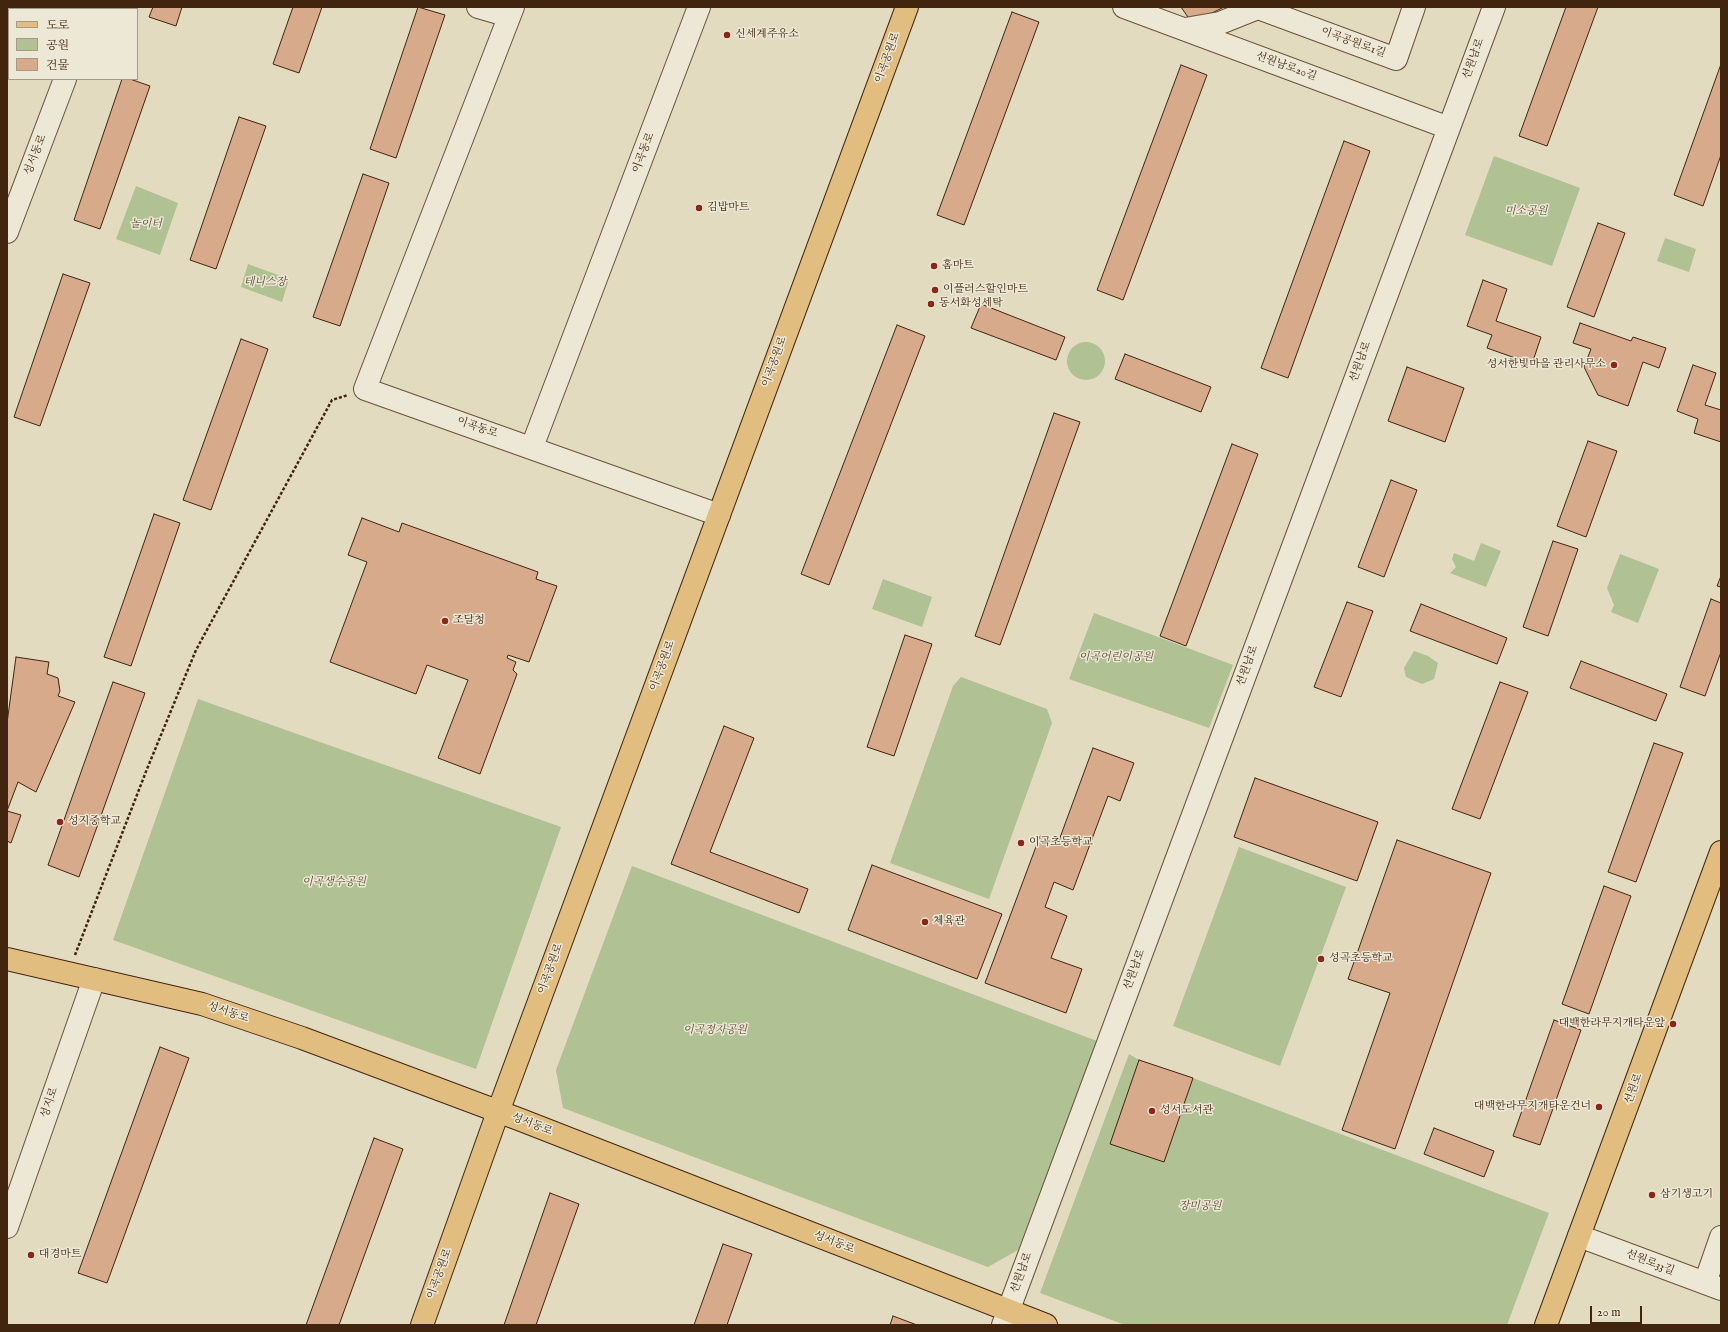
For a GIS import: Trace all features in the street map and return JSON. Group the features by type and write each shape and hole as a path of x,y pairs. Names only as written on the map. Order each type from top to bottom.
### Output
{"main road":[{"name":"이곡공원로","path":"422,1325 498,1112 906,7"},
{"name":"선원로","path":"1546,1325 1716,879 1721,852"},
{"name":"성서동로","path":"7,959 202,1004 302,1038 498,1112 1005,1318 1046,1325"}],"street":[{"path":"365,389 511,12 478,7"},
{"name":"이곡동로","path":"365,389 532,447 699,7"},
{"name":"선원남로20길","path":"1124,7 1449,128"},
{"path":"1167,7 1186,30"},
{"name":"이곡공원로1길","path":"1186,30 1220,23 1259,8 1396,59 1414,7"},
{"name":"선원남로","path":"1005,1318 1494,7"},
{"name":"성서동로","path":"9,219 65,80"},
{"path":"532,447 719,515"},
{"name":"성지로","path":"7,1227 94,979"},
{"name":"선원로33길","path":"1579,1236 1713,1286"},
{"path":"1713,1286 1721,1237"}],"path":[{"path":"68,973 147,768 196,650 332,400 365,389"}],"green space":[{"name":"미소공원","path":"1494,156 1580,188 1552,266 1465,235"},
{"name":"놀이터","path":"136,186 178,203 160,255 116,239"},
{"path":"1665,238 1696,249 1689,272 1657,261"},
{"name":"테니스장","path":"248,264 289,279 282,302 241,287"},
{"path":"1082,342 1090,342 1100,347 1104,354 1104,368 1100,375 1090,380 1082,380 1072,375 1070,372 1067,365 1067,357 1072,347 1075,345"},
{"path":"1481,543 1501,551 1486,587 1450,573 1456,567 1452,559 1454,553 1474,561"},
{"path":"1620,554 1659,569 1638,623 1611,612 1614,605 1607,588"},
{"path":"883,579 932,597 922,627 872,609"},
{"name":"이곡어린이공원","path":"1094,613 1233,665 1209,728 1069,679"},
{"path":"1414,651 1428,656 1438,663 1434,679 1422,684 1406,677 1404,668"},
{"path":"961,677 1047,709 1052,723 989,899 890,863 953,686"},
{"name":"이곡생수공원","path":"198,699 561,827 476,1069 113,940"},
{"path":"1239,847 1346,887 1280,1066 1173,1026"},
{"name":"이곡정자공원","path":"632,866 1097,1041 1018,1250 988,1267 563,1108 556,1070"},
{"name":"장미공원","path":"1129,1054 1139,1060 1193,1078 1549,1213 1507,1325 1125,1325 1040,1293"}],"building":[{"path":"153,7 182,7 176,26 149,17"},
{"path":"293,7 322,7 299,73 273,64"},
{"path":"418,7 445,15 396,158 370,149"},
{"path":"1181,7 1224,7 1192,23"},
{"path":"1566,7 1598,7 1547,146 1519,136"},
{"path":"1012,12 1039,22 964,225 937,215"},
{"path":"7,14 8,61 7,64"},
{"path":"1721,64 1721,155 1703,206 1674,195"},
{"path":"1181,65 1207,75 1123,300 1097,290"},
{"path":"122,80 133,80 150,86 100,229 74,220"},
{"path":"239,117 266,126 216,269 190,260"},
{"path":"1344,141 1370,151 1288,378 1261,368"},
{"path":"363,174 389,183 340,326 313,317"},
{"path":"1598,223 1625,233 1594,317 1567,307"},
{"path":"63,274 90,283 40,426 14,417"},
{"path":"1483,280 1507,289 1496,321 1541,337 1532,364 1487,348 1492,335 1467,326"},
{"path":"981,304 1065,337 1056,360 971,328"},
{"name":"성서한빛마을 관리사무소","path":"1580,323 1631,341 1633,337 1666,348 1659,368 1643,362 1628,406 1598,395 1584,367 1591,349 1573,343"},
{"path":"897,325 925,336 829,585 801,574"},
{"path":"241,339 268,349 211,510 183,500"},
{"path":"1125,354 1211,387 1201,412 1115,379"},
{"path":"1693,365 1716,373 1705,405 1721,410 1721,442 1694,433 1698,419 1677,411"},
{"path":"1407,367 1464,388 1445,442 1388,421"},
{"path":"1054,413 1080,422 1000,645 975,636"},
{"path":"1588,441 1617,451 1586,537 1557,526"},
{"path":"1232,444 1258,454 1186,646 1160,636"},
{"path":"1391,480 1417,490 1384,577 1358,567"},
{"path":"154,514 180,523 131,666 104,657"},
{"name":"조달청","path":"362,518 399,532 402,523 538,572 536,579 557,586 529,662 508,655 507,658 516,662 513,670 517,674 480,774 438,758 468,680 427,665 416,694 330,662 367,562 348,555"},
{"path":"1553,541 1578,549 1548,636 1523,627"},
{"path":"1721,576 1721,587 1717,586"},
{"path":"1711,599 1721,603 1721,652 1705,696 1680,687"},
{"path":"1347,602 1373,611 1341,697 1314,687"},
{"path":"1421,604 1507,638 1497,664 1410,631"},
{"path":"905,635 932,644 894,756 867,747"},
{"path":"16,657 49,662 47,674 58,678 60,691 58,696 75,702 36,792 18,782 7,811 7,723"},
{"path":"1581,661 1667,694 1656,721 1570,688"},
{"path":"113,682 145,693 79,877 48,865"},
{"path":"1500,682 1528,692 1480,819 1452,809"},
{"path":"724,726 754,738 710,852 808,889 799,913 671,864"},
{"path":"1654,743 1683,753 1636,882 1608,872"},
{"path":"1093,748 1134,763 1120,801 1108,796 1073,890 1054,882 1045,907 1067,916 1051,958 1082,969 1066,1013 985,983 1040,836 1058,843"},
{"path":"1255,778 1378,822 1357,881 1234,837"},
{"path":"7,811 21,815 11,843 7,841"},
{"path":"1397,840 1491,873 1395,1149 1342,1130 1390,993 1348,979"},
{"name":"체육관","path":"872,865 1002,914 977,979 848,930"},
{"path":"1604,886 1631,896 1589,1014 1562,1004"},
{"path":"1554,1020 1581,1030 1540,1145 1513,1136"},
{"path":"160,1047 189,1058 107,1283 78,1273"},
{"name":"성서도서관","path":"1139,1060 1193,1078 1164,1162 1110,1144"},
{"path":"1434,1128 1494,1151 1484,1177 1424,1154"},
{"path":"374,1138 403,1149 339,1325 306,1325"},
{"path":"550,1193 579,1204 536,1325 504,1325"},
{"path":"723,1244 752,1254 727,1325 694,1325"},
{"path":"893,1316 917,1325 890,1325"}],"place":[{"name":"신세계주유소","path":"727,35"},
{"name":"김밥마트","path":"699,208"},
{"name":"홈마트","path":"934,266"},
{"name":"이플러스할인마트","path":"935,290"},
{"name":"동서화성세탁","path":"931,304"},
{"name":"성서한빛마을 관리사무소","path":"1614,365"},
{"name":"조달청","path":"445,621"},
{"name":"성지중학교","path":"60,822"},
{"name":"이곡초등학교","path":"1021,843"},
{"name":"체육관","path":"925,922"},
{"name":"성곡초등학교","path":"1321,959"},
{"name":"대백한라무지개타운앞","path":"1673,1024"},
{"name":"대백한라무지개타운건너","path":"1599,1107"},
{"name":"성서도서관","path":"1152,1111"},
{"name":"삼기생고기","path":"1652,1195"},
{"name":"대경마트","path":"31,1255"}]}
